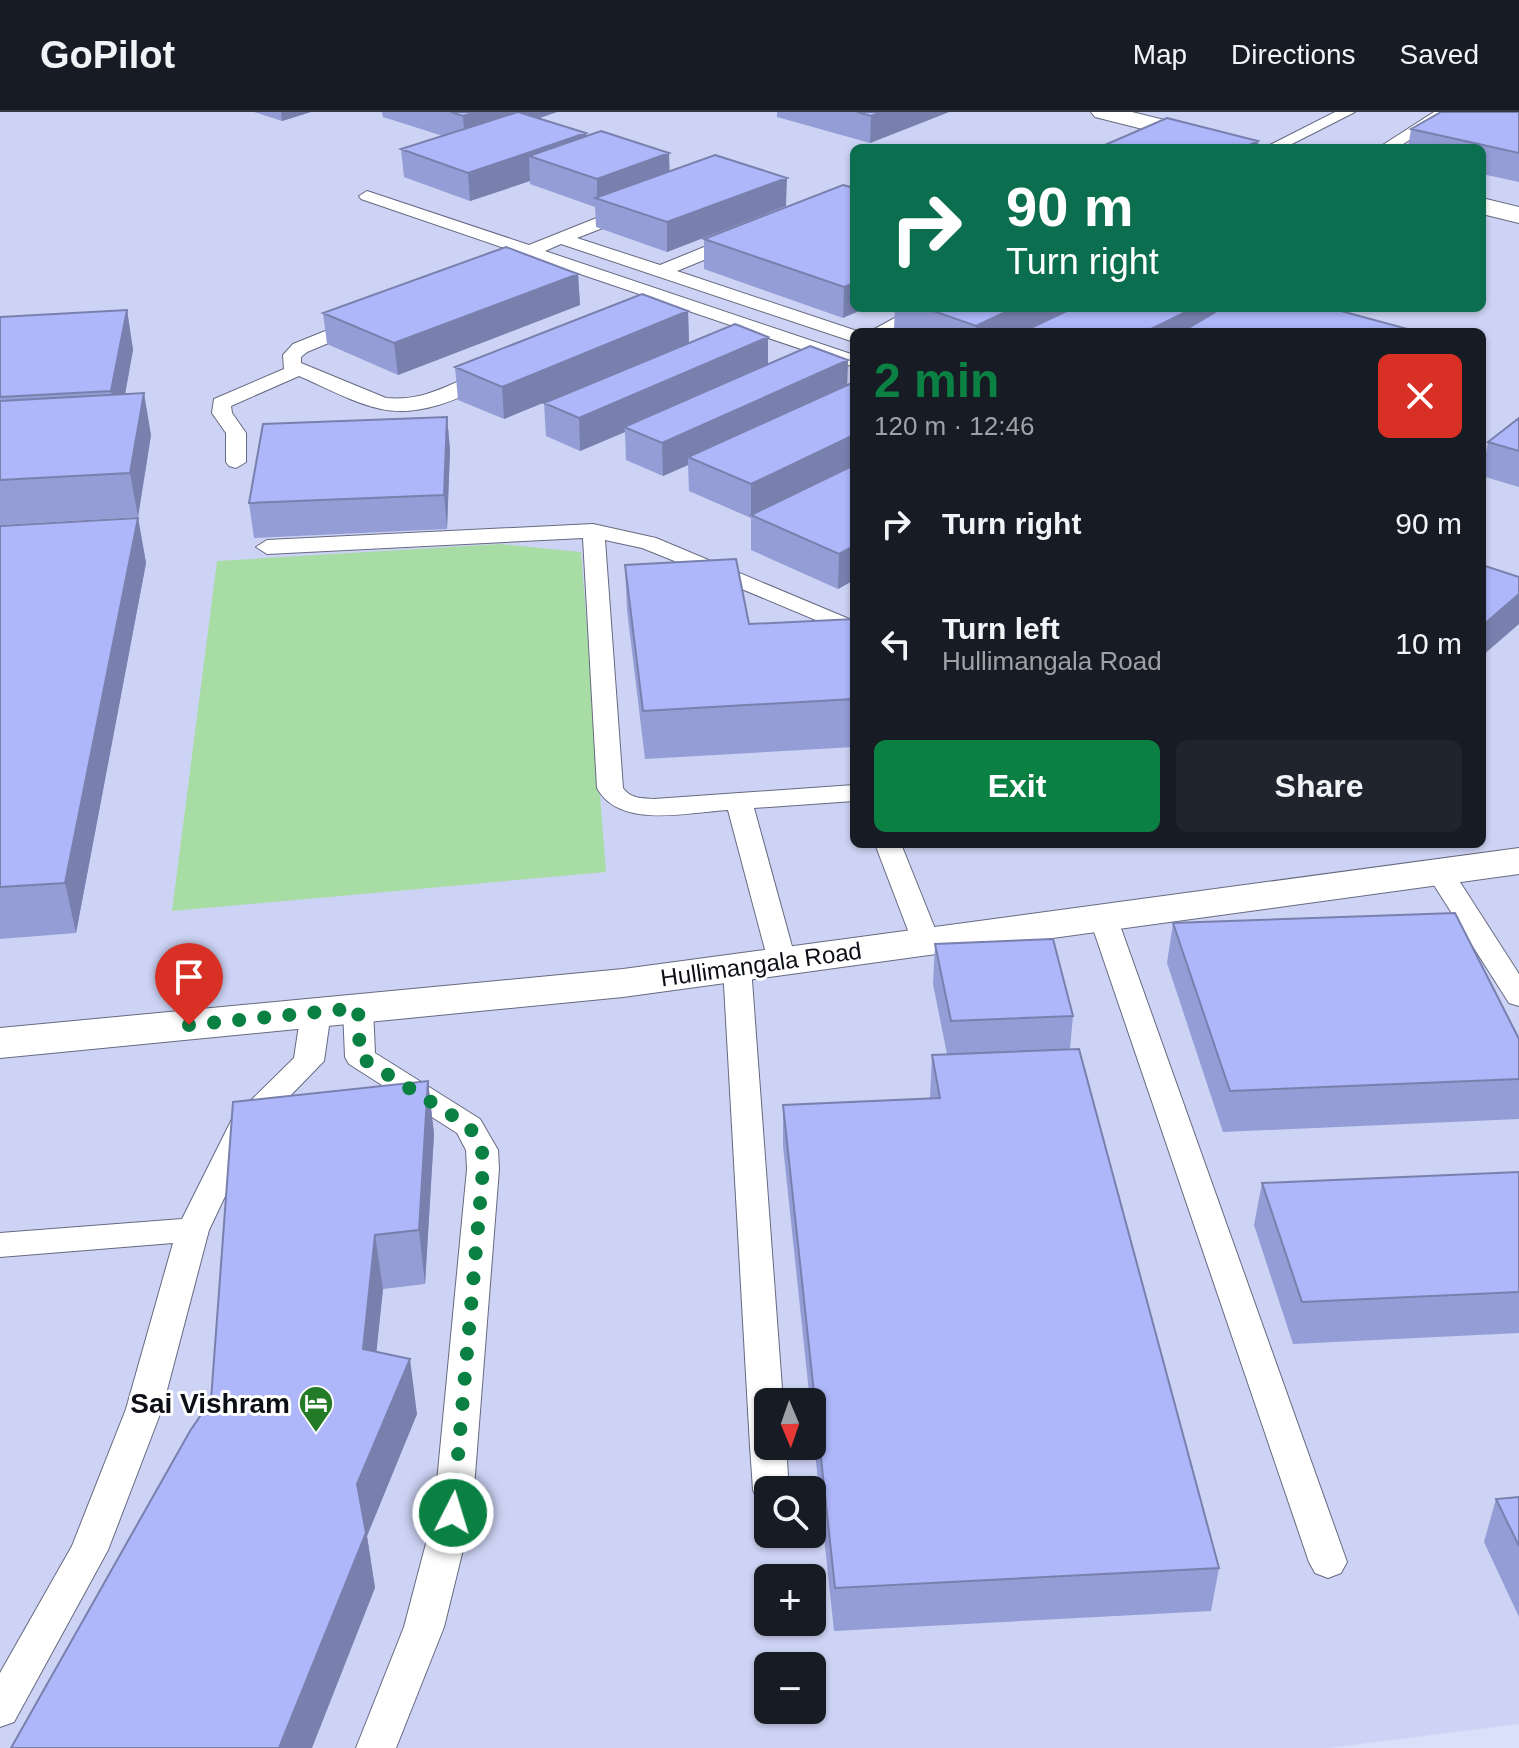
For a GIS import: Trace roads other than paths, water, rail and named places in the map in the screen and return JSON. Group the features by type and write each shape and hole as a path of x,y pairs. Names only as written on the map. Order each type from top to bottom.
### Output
{"street":[{"path":"1103,112 1232,144"},
{"path":"1486,207 1519,215"},
{"name":"Hullimangala Road","path":"0,1043 623,983 1519,861"}],"lane":[{"path":"1280,144 1347,112"},
{"path":"1393,144 1445,112"},
{"path":"367,196 850,360"},
{"path":"474,274 645,205"},
{"path":"659,272 755,232"},
{"path":"560,238 850,335"},
{"path":"608,322 664,297"},
{"path":"886,328 920,312"},
{"path":"373,317 300,348 290,361 298,370 383,404 411,405 436,401 508,368"},
{"path":"236,462 236,433 222,413 221,403 298,370"},
{"path":"593,531 613,796 624,803 654,807 850,793"},
{"path":"267,547 593,531 648,543 850,627"},
{"path":"739,801 782,961"},
{"path":"890,848 926,941"},
{"path":"1439,871 1519,997"},
{"path":"1103,917 1328,1562"},
{"path":"737,967 764,1388"},
{"path":"337,1010 360,1057 469,1126 482,1150 483,1169 453,1513 424,1627 376,1748"},
{"path":"0,1710 89,1550 144,1409 193,1230 243,1126 309,1061 337,1010"},
{"path":"309,1061 360,1057"},
{"path":"0,1245 193,1230"}],"place":[{"name":"Sai Vishram","path":"316,1434"}]}
